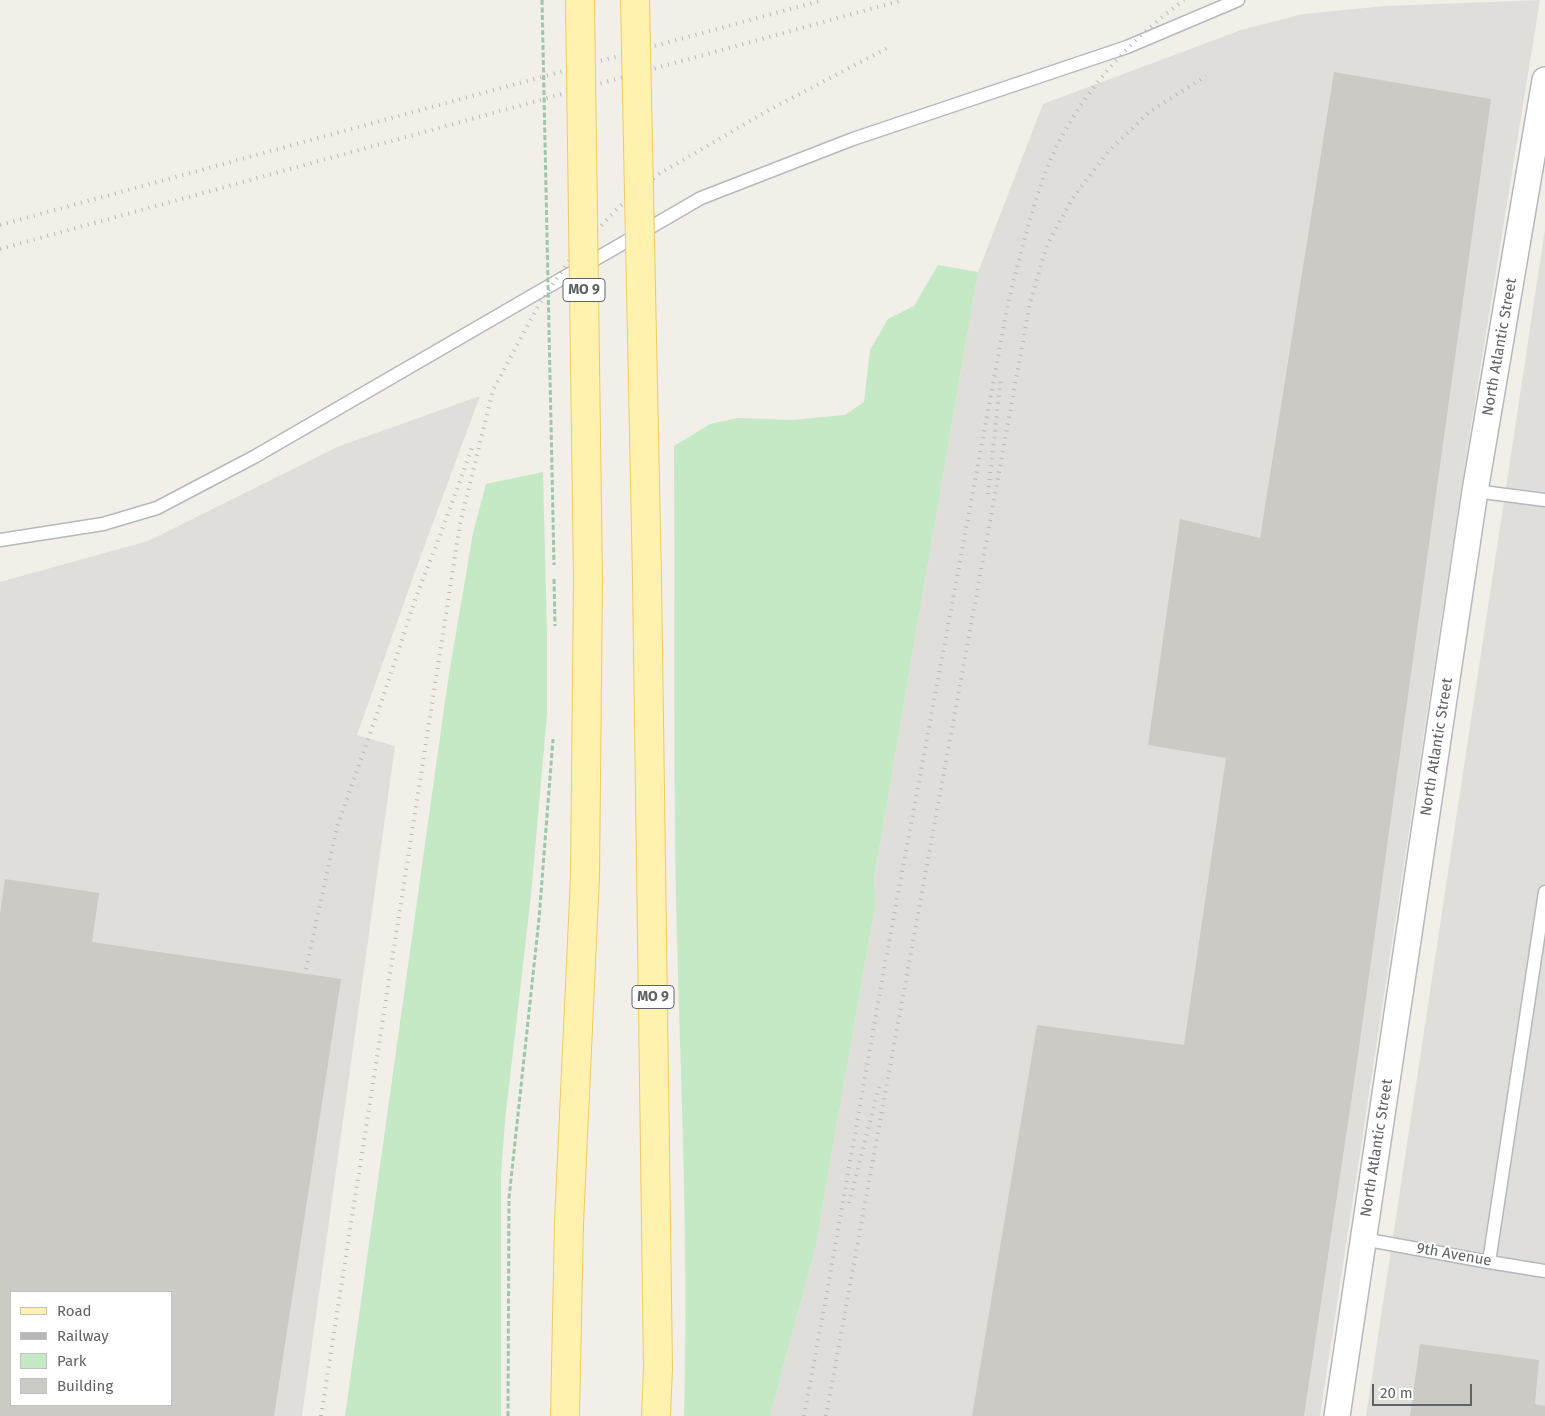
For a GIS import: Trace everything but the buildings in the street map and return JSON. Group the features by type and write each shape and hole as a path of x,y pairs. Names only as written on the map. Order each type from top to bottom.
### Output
{"main road":[{"name":"MO 9","path":"565,1416 570,1213 585,876 588,580 580,0"},
{"name":"MO 9","path":"634,0 647,578 658,1369 656,1416"}],"street":[{"name":"North Atlantic Street","path":"1337,1416 1475,491 1545,80"}],"lane":[{"path":"0,540 103,524 158,508 254,457 700,198 854,138 1127,47 1238,0"},
{"path":"1475,491 1545,500"},
{"path":"1488,1262 1545,892"},
{"name":"9th Avenue","path":"1363,1239 1545,1271"}],"path":[{"path":"542,0 554,566"},
{"path":"554,576 555,635"},
{"path":"508,1416 509,1198 538,919 553,739"}],"shaded area":[{"path":"1540,0 1465,463 1320,1416 770,1416 815,1250 876,901 874,879 978,272 1043,104 1241,30 1303,14 1385,6"},
{"path":"1545,229 1545,1416 1366,1416"},
{"path":"480,396 357,735 395,746 302,1416 0,1416 0,582 148,541 337,447"}],"green space":[{"path":"938,265 978,272 874,879 876,901 815,1250 770,1416 684,1416 685,1222 675,842 674,446 710,424 738,418 792,420 845,415 864,402 870,350 888,319 914,306"},
{"path":"543,472 547,714 531,895 505,1121 501,1175 501,1416 345,1416 448,680 473,533 486,484"}],"railway":[{"path":"0,225 823,0"},
{"path":"0,249 903,0"},
{"path":"804,1416 885,964 1009,298 1021,251 1045,173 1056,147 1085,99 1121,56 1162,17 1184,0"},
{"path":"321,1416 460,524 493,390 538,306 572,256 619,207 659,174 769,110 891,46"},
{"path":"826,1416 1030,303 1047,245 1072,199 1108,152 1149,112 1206,76"},
{"path":"988,494 1001,377"},
{"path":"306,969 337,827 416,597 473,445"},
{"path":"849,1203 879,1087"}]}
